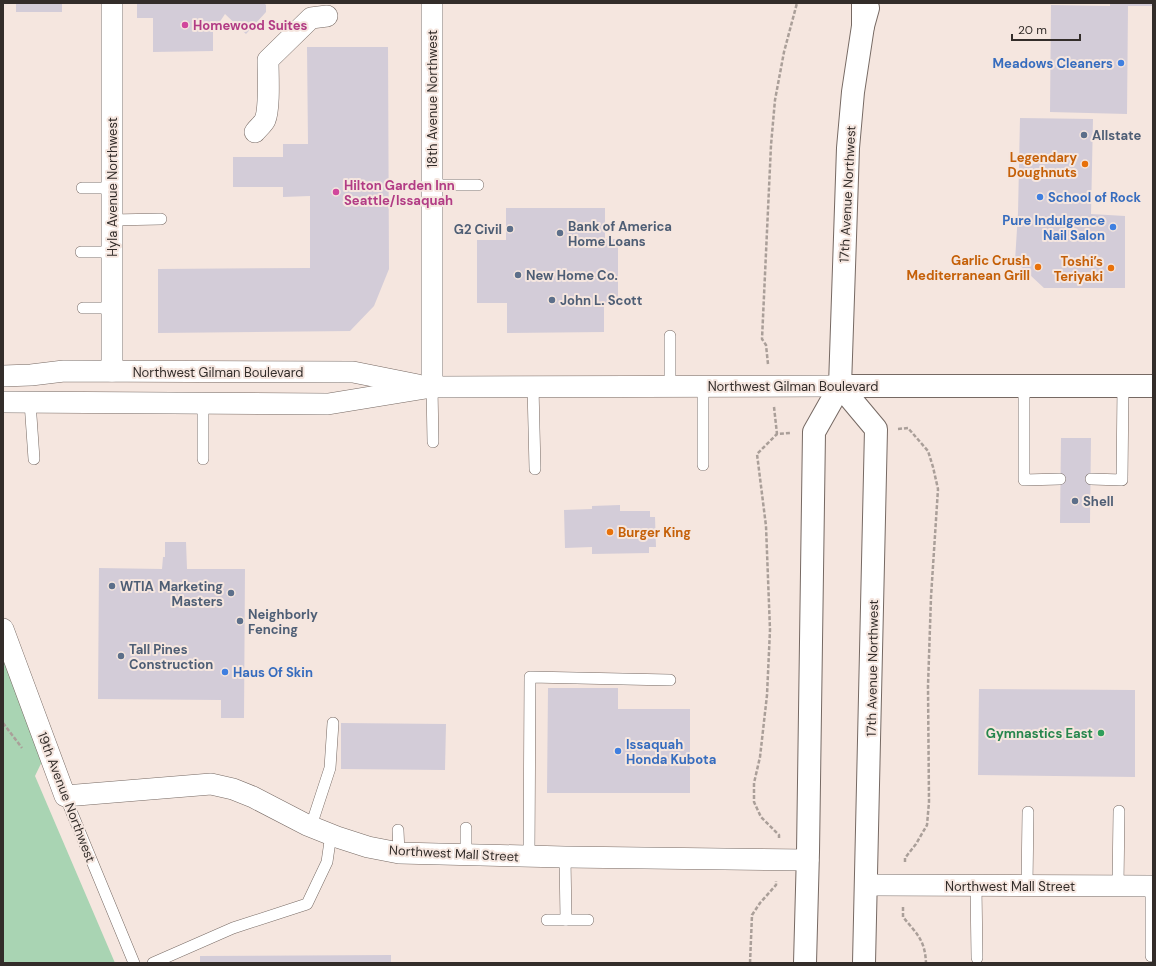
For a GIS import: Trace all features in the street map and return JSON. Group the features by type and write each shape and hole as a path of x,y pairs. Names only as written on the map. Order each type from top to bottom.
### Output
{"main road":[{"path":"863,3 864,26"},
{"name":"17th Avenue Northwest","path":"805,963 808,860 814,432 840,386 848,148 853,92 864,26 870,3"},
{"name":"17th Avenue Northwest","path":"840,386 876,429 864,963"},
{"name":"Northwest Gilman Boulevard","path":"840,386 1153,386"}],"street":[{"name":"Hyla Avenue Northwest","path":"112,3 112,371"},
{"name":"18th Avenue Northwest","path":"432,3 432,387"},
{"path":"255,132 266,117 268,60 311,18 327,16"},
{"name":"Northwest Gilman Boulevard","path":"3,376 31,375 64,371 352,372 432,387"},
{"name":"Northwest Gilman Boulevard","path":"3,402 328,404 432,387 840,386"},
{"name":"19th Avenue Northwest","path":"3,629 65,796"},
{"name":"Northwest Mall Street","path":"65,796 211,784 233,788 311,826 331,834 368,847 399,853 808,860"},
{"name":"Northwest Mall Street","path":"866,885 1152,886"}],"lane":[{"path":"432,185 478,185"},
{"path":"82,188 112,188"},
{"path":"112,220 161,220"},
{"path":"81,252 112,252"},
{"path":"83,308 112,308"},
{"path":"670,336 670,387"},
{"path":"1024,386 1024,480 1060,479"},
{"path":"1091,479 1122,480 1123,386"},
{"path":"432,387 433,442"},
{"path":"533,387 535,468"},
{"path":"703,387 703,466"},
{"path":"30,402 34,459"},
{"path":"203,403 203,459"},
{"path":"529,856 530,677 670,680"},
{"path":"311,826 330,768 333,723"},
{"name":"19th Avenue Northwest","path":"65,796 134,963"},
{"path":"1118,886 1119,811"},
{"path":"1027,886 1028,812"},
{"path":"466,828 466,855"},
{"path":"398,830 399,853"},
{"path":"153,963 233,928 307,904 327,862 331,834"},
{"path":"565,857 566,920"},
{"path":"976,886 977,958"},
{"path":"1151,956 1152,886"},
{"path":"547,920 588,920"}],"path":[{"path":"766,344 762,339 771,145 775,100 784,52 797,3"},
{"path":"905,858 916,844 926,825 929,802 928,686 931,597 938,489 928,451 908,428"},
{"path":"777,434 757,454 766,526 770,630 767,695 760,757 754,783 754,802 761,817 779,836"},
{"path":"750,963 752,916 760,903 776,885"},
{"path":"903,917 921,938 926,952 926,963"}],"green space":[{"path":"3,629 48,749 35,776 115,963 3,963"}],"building":[{"path":"16,3 62,3 62,12 16,12"},
{"name":"Homewood Suites","path":"137,3 264,3 266,5 266,12 246,34 225,14 213,32 213,51 153,52 153,18 137,18"},
{"path":"1110,3 1153,3 1153,6 1128,6 1127,114 1050,112 1051,5 1110,6"},
{"name":"Hilton Garden Inn Seattle/Issaquah","path":"307,47 388,47 389,269 374,306 350,331 158,333 158,269 310,268 310,196 283,197 283,187 233,187 233,157 283,157 283,144 308,144"},
{"path":"1020,118 1093,119 1091,214 1125,216 1125,288 1044,288 1015,261 1018,213"},
{"path":"506,208 605,208 605,239 618,239 618,303 604,303 604,332 507,333 507,303 477,303 477,240 506,240"},
{"name":"Shell","path":"1061,438 1091,438 1090,523 1060,523"},
{"name":"Burger King","path":"620,505 620,511 650,511 650,517 655,517 656,547 649,547 649,553 592,554 592,547 565,548 564,510 592,509 592,506"},
{"path":"165,542 186,542 187,569 245,569 244,718 221,718 221,700 98,699 99,568 162,569 163,557 165,557"},
{"name":"Issaquah Honda Kubota","path":"548,688 618,688 618,709 690,709 690,793 547,793"},
{"path":"979,689 1135,690 1135,777 978,775"},
{"path":"341,723 446,724 445,770 341,769"},
{"path":"391,955 391,963 200,963 200,956"}],"place":[{"name":"Homewood Suites","path":"185,25"},
{"name":"Meadows Cleaners","path":"1121,63"},
{"name":"Allstate","path":"1084,135"},
{"name":"Legendary Doughnuts","path":"1085,164"},
{"name":"Hilton Garden Inn Seattle/Issaquah","path":"336,192"},
{"name":"School of Rock","path":"1040,197"},
{"name":"Pure Indulgence Nail Salon","path":"1113,227"},
{"name":"G2 Civil","path":"510,229"},
{"name":"Bank of America Home Loans","path":"560,233"},
{"name":"Garlic Crush Mediterranean Grill","path":"1038,267"},
{"name":"Toshi’s Teriyaki","path":"1111,268"},
{"name":"New Home Co.","path":"518,275"},
{"name":"John L. Scott","path":"552,300"},
{"name":"Shell","path":"1075,501"},
{"name":"Burger King","path":"610,532"},
{"name":"WTIA","path":"112,586"},
{"name":"Marketing Masters","path":"231,593"},
{"name":"Neighborly Fencing","path":"240,621"},
{"name":"Tall Pines Construction","path":"121,656"},
{"name":"Haus Of Skin","path":"225,672"},
{"name":"Gymnastics East","path":"1101,733"},
{"name":"Issaquah Honda Kubota","path":"618,751"}]}
